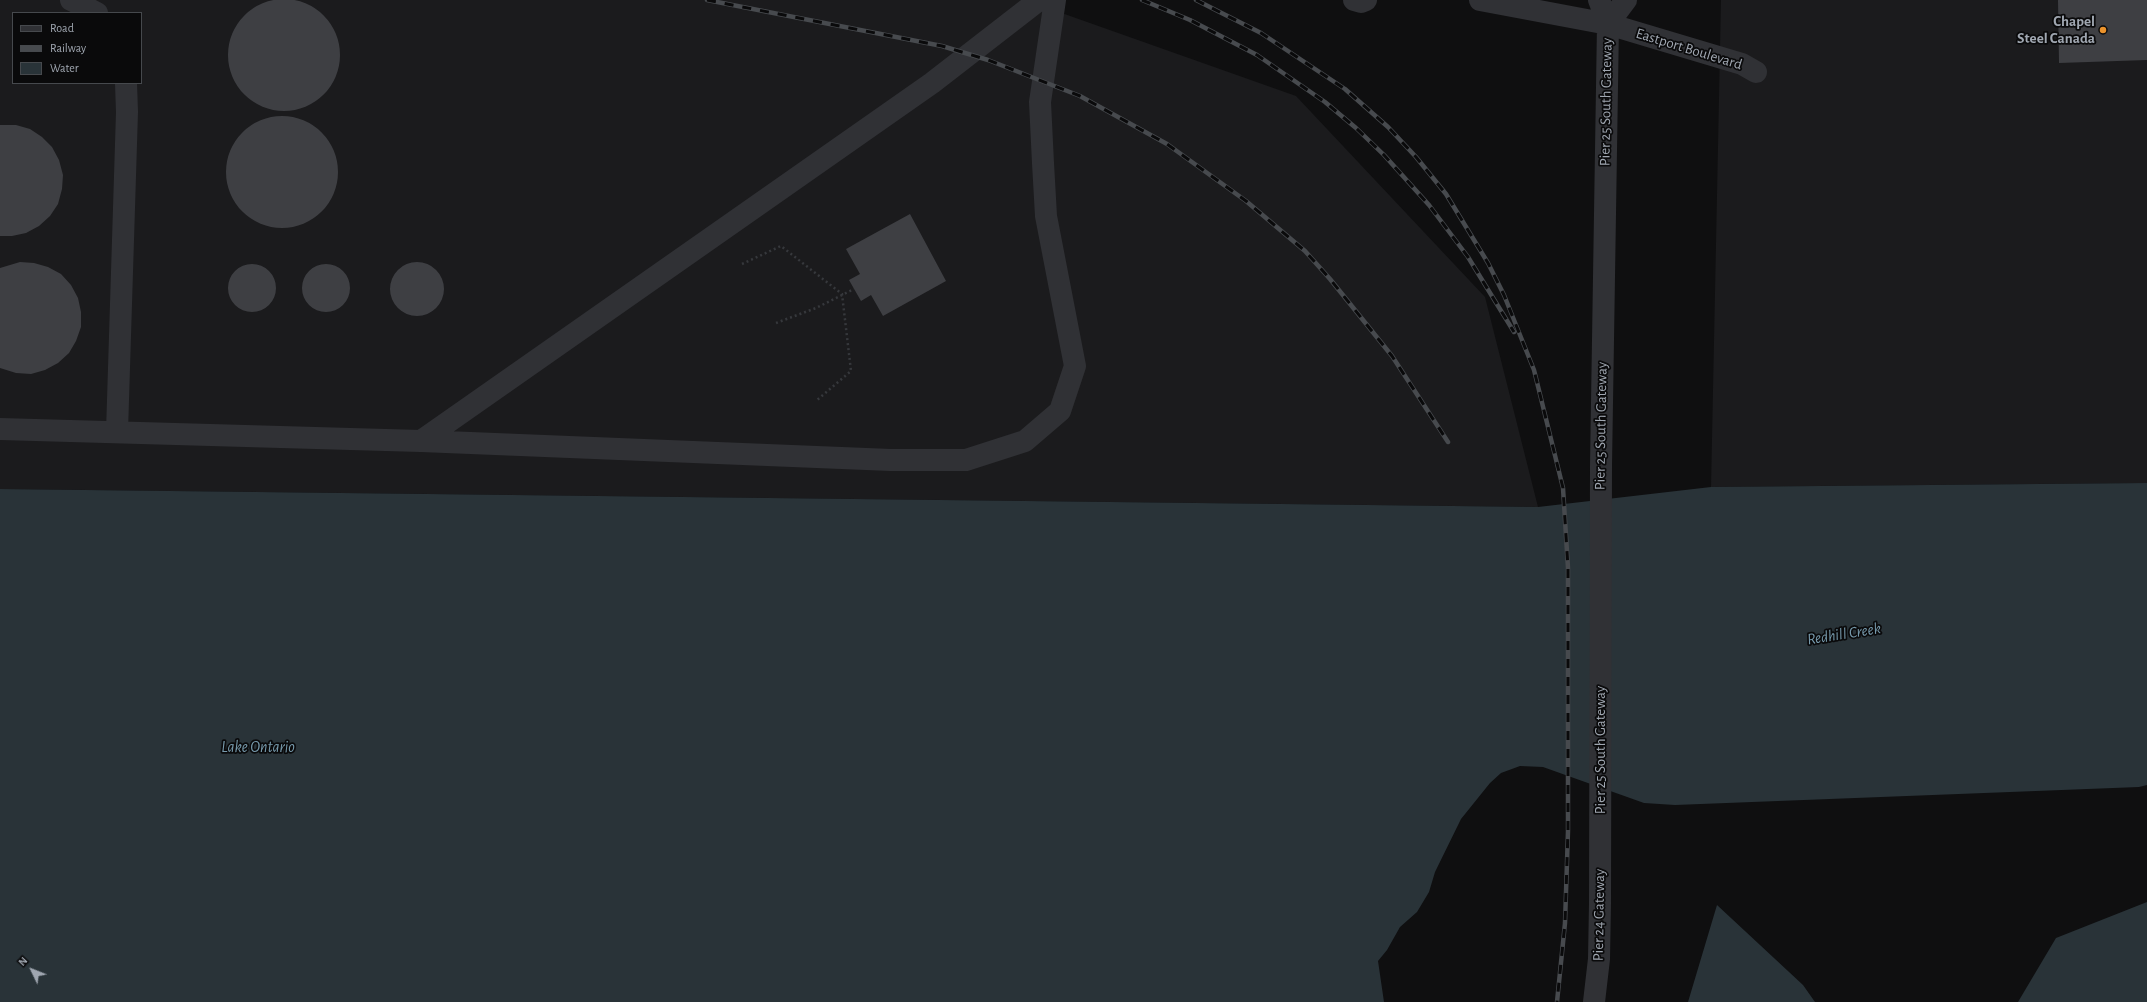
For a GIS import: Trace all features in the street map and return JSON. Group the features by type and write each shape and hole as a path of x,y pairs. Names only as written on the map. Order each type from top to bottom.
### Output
{"street":[{"path":"71,0 95,12"},
{"path":"421,441 932,83 1039,0"},
{"path":"0,429 421,441 906,460 966,460 1025,441 1060,411 1075,366 1046,216 1043,171 1040,102 1055,0"},
{"path":"1354,0 1361,2 1366,0"},
{"name":"Eastport Boulevard","path":"1480,0 1608,24 1742,64 1756,72"},
{"name":"Pier 25 South Gateway","path":"1599,0 1608,24 1600,466 1600,828"},
{"name":"Pier 25 South Gateway","path":"1608,24 1626,0"},
{"path":"117,432 127,120 126,84"},
{"name":"Pier 24 Gateway","path":"1594,1002 1599,959 1600,828"}],"path":[{"path":"742,264 781,246 842,294 850,371 816,400"},
{"path":"776,323 816,308 854,288"}],"shaded area":[{"path":"0,0 1025,0 1296,96 1485,297 1538,507 0,489"},
{"path":"1721,0 2147,0 2147,483 1711,487"}],"water":[{"name":"Lake Ontario","path":"2147,483 2147,785 2139,787 1675,805 1644,803 1543,767 1520,766 1501,773 1490,783 1461,819 1435,872 1429,892 1417,912 1400,927 1387,950 1378,961 1384,1002 0,1002 0,489 1538,507 1711,487"},
{"path":"2147,902 2147,1002 2018,1002 2056,938"},
{"path":"1717,905 1803,985 1815,1002 1688,1002"}],"building":[{"path":"284,-1 305,3 323,16 336,34 340,55 336,76 323,94 305,107 284,111 263,107 245,94 232,76 228,55 232,34 245,16 263,3"},
{"name":"Chapel Steel Canada","path":"2058,0 2147,0 2147,60 2059,63"},
{"path":"282,116 303,120 321,133 334,151 338,172 334,193 321,211 303,224 282,228 261,224 243,211 230,193 226,172 230,151 243,133 261,120"},
{"path":"0,125 16,125 30,129 42,137 52,147 59,160 63,175 62,189 58,204 50,216 39,226 26,233 12,236 0,236"},
{"path":"910,214 946,281 883,316 871,295 861,301 849,280 860,274 846,249"},
{"path":"20,262 34,263 48,267 61,274 71,285 78,298 81,312 81,327 76,341 69,353 58,363 45,370 31,374 16,373 0,368 0,268"},
{"path":"412,262 422,262 432,266 440,274 444,284 444,294 440,304 432,312 422,316 412,316 402,312 394,304 390,294 390,284 394,274 402,266"},
{"path":"247,264 257,264 266,268 272,274 276,283 276,293 272,302 266,308 257,312 247,312 238,308 232,302 228,293 228,283 232,274 238,268"},
{"path":"321,264 331,264 340,268 346,274 349,279 349,297 340,308 331,312 321,312 312,308 306,302 302,293 302,283 306,274 312,268"}],"railway":[{"path":"707,0 942,46 988,60 1080,96 1167,144 1246,201 1305,251 1330,279 1392,356 1448,442"},
{"path":"1142,0 1190,20 1257,55 1325,102 1356,128 1384,155 1429,205 1468,257 1514,332"},
{"path":"1196,0 1261,33 1345,89 1388,127 1416,157 1446,194 1488,263 1504,295 1534,370 1563,488 1568,568 1568,831 1565,923 1557,1002"}],"place":[{"name":"Chapel Steel Canada","path":"2103,30"}],"water label":[{"name":"Redhill Creek","path":"1844,634"}]}
